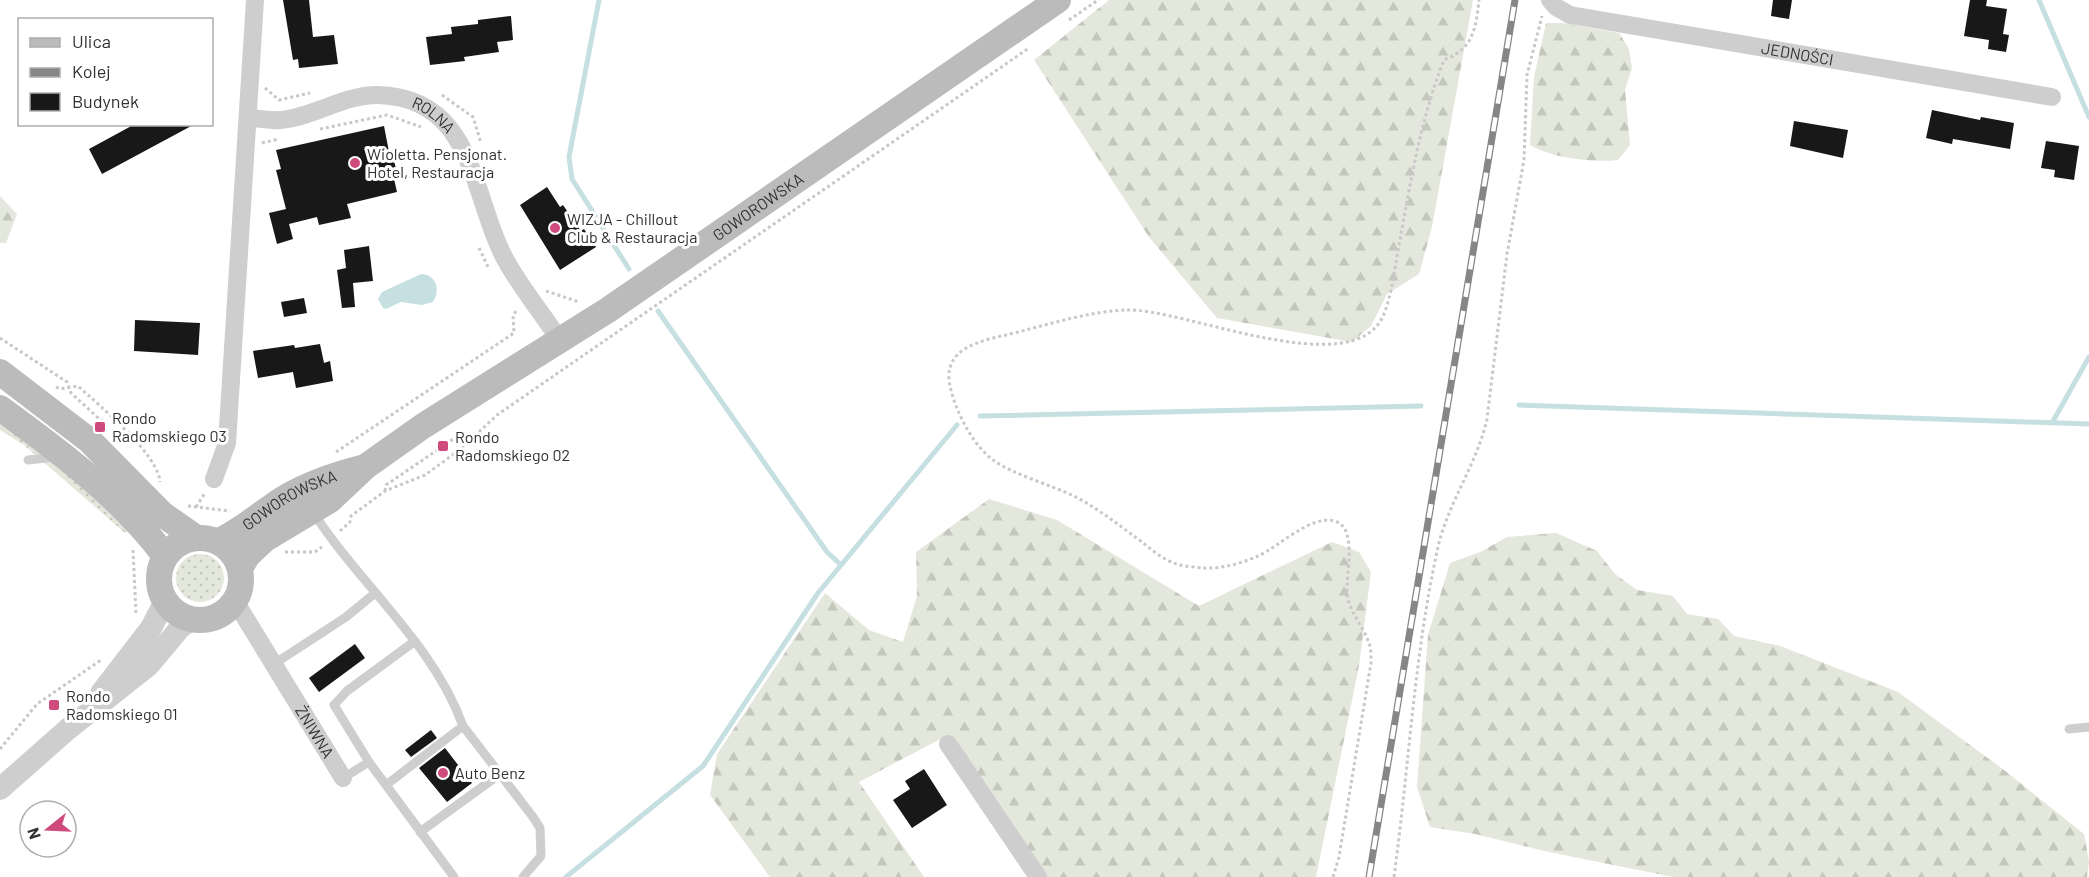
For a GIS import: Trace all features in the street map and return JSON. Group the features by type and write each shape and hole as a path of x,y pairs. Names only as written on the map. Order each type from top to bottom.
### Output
{"main road":[{"name":"GOWOROWSKA","path":"240,567 248,555 265,539 330,500 365,467 448,410 560,341 1064,10"},
{"path":"0,372 90,441 162,514 228,548 240,567 242,579 235,601 216,617 192,619 172,609 165,601 158,578 165,556 173,547 207,539"},
{"path":"0,408 98,484 165,556"},
{"name":"GOWOROWSKA","path":"207,539 233,535 287,496 320,479 365,467"}],"street":[{"path":"214,479 227,443 255,0"},
{"name":"JEDNOŚCI","path":"1547,5 1570,15 2052,97"},
{"name":"ROLNA","path":"248,118 288,118 364,96 400,98 424,108 444,123 464,147 497,243 560,341"},
{"path":"85,714 151,628 165,601"},
{"name":"ŻNIWNA","path":"235,601 343,778"},
{"path":"0,789 85,714 149,664 180,628 192,619"},
{"path":"948,744 1038,877"}],"lane":[{"path":"28,460 65,457"},
{"path":"312,510 331,540 415,641 452,695 463,726 540,828 541,856 523,877"},
{"path":"274,664 346,617 374,594"},
{"path":"415,641 347,690 334,705 369,762 454,877"},
{"path":"386,785 463,726"},
{"path":"2068,729 2089,727"},
{"path":"343,778 369,762"},
{"path":"420,832 500,774"}],"path":[{"path":"1064,10 1098,0"},
{"path":"1333,877 1339,857 1371,663 1370,645 1347,597 1349,547 1342,525 1335,520 1315,522 1260,555 1235,564 1208,568 1175,564 1098,510 993,460 975,440 957,409 949,386 950,366 959,352 978,342 1094,315 1127,310 1175,315 1239,334 1284,341 1321,345 1364,337 1378,327 1389,298 1418,142 1435,83 1444,60 1457,55 1467,46 1476,32 1479,0"},
{"path":"1394,877 1406,785 1421,628 1439,543 1482,441 1487,419 1507,254 1524,160 1527,75 1536,32 1547,5"},
{"path":"477,433 452,440 386,485 385,491 425,475 461,449 497,415 1030,47"},
{"path":"262,77 265,87 279,100 315,92"},
{"path":"435,93 461,107 473,117 483,150"},
{"path":"314,131 387,115 426,129"},
{"path":"257,146 262,142 283,138"},
{"path":"477,240 483,261 495,277"},
{"path":"332,454 514,333 513,316 517,309 543,290 588,305"},
{"path":"511,301 517,309"},
{"path":"0,338 67,382 70,393 111,430"},
{"path":"50,382 60,389 78,386 118,423 160,473 160,482 154,480"},
{"path":"183,503 188,506 232,511"},
{"path":"132,544 136,617"},
{"path":"0,749 37,704 51,691 105,658"}],"green space":[{"path":"1109,0 1473,0 1432,227 1419,274 1387,294 1371,326 1352,342 1217,318 1149,237 1034,60"},
{"path":"1546,23 1563,23 1619,33 1629,49 1632,68 1625,90 1630,145 1618,160 1596,161 1573,158 1539,150 1530,145 1534,77"},
{"path":"0,196 17,214 6,243 0,243"},
{"path":"0,423 27,440 132,529 125,533 24,445 0,430"},
{"path":"989,499 1057,520 1199,606 1332,542 1359,552 1371,572 1359,666 1316,877 1046,877 948,735 859,782 924,877 770,877 710,795 717,754 825,593 869,630 903,642 917,596 916,552"},
{"path":"1556,533 1597,551 1615,574 1637,590 1673,596 1687,614 1718,619 1734,636 1780,646 1898,692 2004,770 2084,834 2089,861 2087,877 1673,877 1549,852 1475,834 1430,827 1417,787 1428,635 1450,563 1480,552 1507,537"},
{"path":"200,554 217,561 224,578 217,595 200,602 183,595 176,578 183,561"}],"water":[{"path":"421,274 430,277 436,283 437,293 433,302 422,305 401,302 386,309 383,308 378,299 382,292"}],"building":[{"path":"283,0 309,0 313,37 334,35 338,64 299,68 298,59 293,60"},
{"path":"1773,0 1792,0 1789,19 1771,16"},
{"path":"1970,0 1987,0 1986,6 2007,9 2003,34 2009,35 2006,52 1988,49 1989,40 1964,36"},
{"path":"511,16 513,40 497,42 499,52 464,57 465,61 430,65 426,37 452,34 451,27 478,24 478,20"},
{"path":"1932,110 1980,120 1981,117 2014,123 2010,149 1953,139 1952,144 1926,138"},
{"path":"1794,121 1848,130 1843,158 1790,146"},
{"path":"131,126 191,126 102,174 89,149"},
{"path":"384,126 390,157 393,156 396,169 392,170 397,192 347,204 351,218 319,225 317,217 289,224 293,239 277,244 269,213 286,209 276,170 281,169 276,150"},
{"path":"2046,141 2079,146 2074,180 2054,177 2055,170 2041,168"},
{"name":"WIZJA - Chillout Club & Restauracja","path":"547,187 560,207 563,205 581,231 584,229 596,247 560,270 520,205"},
{"path":"369,246 373,281 353,283 355,307 342,308 337,270 346,268 344,250"},
{"path":"304,298 307,313 284,317 281,302"},
{"path":"135,320 200,323 198,355 134,351"},
{"path":"320,344 324,363 330,361 333,381 296,388 293,372 258,378 253,351"},
{"path":"355,644 365,658 319,692 309,678"},
{"path":"431,730 437,738 411,757 405,750"},
{"path":"445,748 472,783 447,802 419,768"},
{"path":"924,769 947,805 912,828 893,800 910,789 905,781"}],"waterway":[{"path":"599,0 569,157 572,179 629,269"},
{"path":"2039,0 2089,117"},
{"path":"658,311 827,552 841,565"},
{"path":"2052,423 2089,357"},
{"path":"1519,405 2089,424"},
{"path":"980,416 1421,406"},
{"path":"566,877 703,766 818,593 957,425"}],"railway":[{"path":"1369,877 1515,0"}],"place":[{"name":"Wioletta. Pensjonat. Hotel, Restauracja","path":"355,163"},
{"name":"WIZJA - Chillout Club & Restauracja","path":"555,228"},
{"name":"Rondo Radomskiego 03","path":"100,427"},
{"name":"Rondo Radomskiego 02","path":"443,446"},
{"name":"Rondo Radomskiego 01","path":"54,705"},
{"name":"Auto Benz","path":"443,773"}]}
